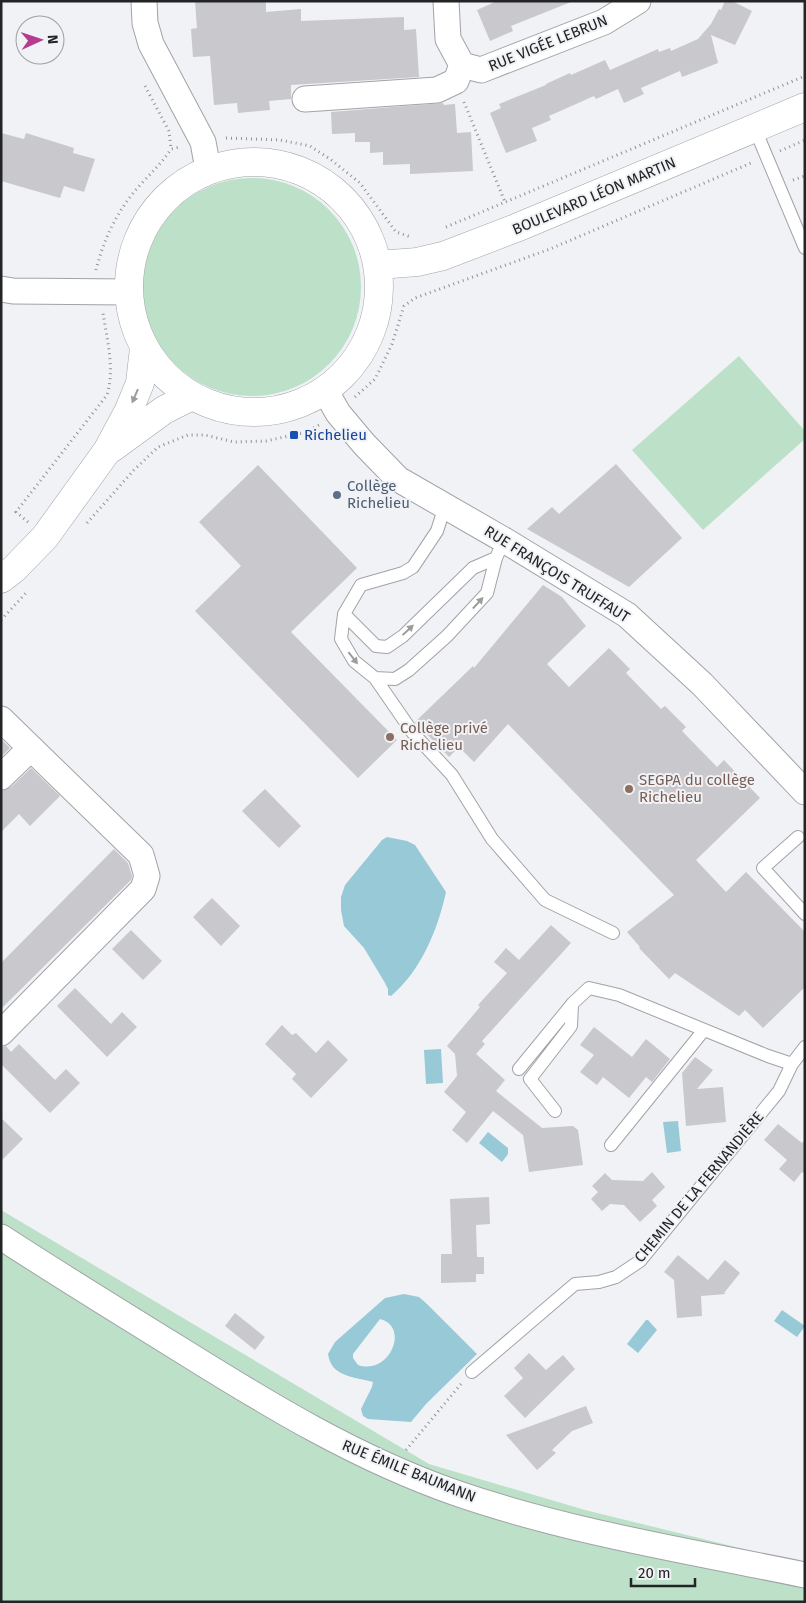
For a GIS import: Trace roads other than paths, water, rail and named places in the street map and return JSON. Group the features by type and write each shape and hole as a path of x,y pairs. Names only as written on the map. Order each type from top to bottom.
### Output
{"main road":[{"name":"BOULEVARD LÉON MARTIN","path":"378,265 417,262 443,256 516,228 805,107"},
{"path":"245,161 281,164 316,177 345,200 366,230 378,265 378,301 370,335 351,365 326,390 294,406 260,412 224,409 192,396 165,375 144,348 133,321 116,291 149,217 175,188 208,169 245,161"},
{"path":"1,580 45,537 107,451 129,410 140,383 144,348"},
{"path":"1,565 32,525 107,451 164,410 192,396"}],"street":[{"path":"144,1 145,23 151,44 203,142 208,169"},
{"path":"305,99 438,90 459,73 448,39 446,1"},
{"name":"RUE VIGÉE LEBRUN","path":"459,73 480,70 604,22 638,1"},
{"path":"1,289 13,291 116,291"},
{"name":"RUE FRANÇOIS TRUFFAUT","path":"326,390 338,414 398,479 445,506 500,549 627,614 702,684 805,792"},
{"path":"1,719 141,856 147,876 143,889 1,1033"},
{"path":"1,777 31,748"},
{"name":"RUE ÉMILE BAUMANN","path":"1,1237 244,1389 333,1440 392,1468 456,1493 591,1531 805,1575"}],"lane":[{"path":"755,128 805,248"},
{"path":"445,506 437,531 413,567 403,573 361,585 344,614 341,639 354,661 375,678 413,733 452,775 492,839 545,900 613,933"},
{"path":"344,614 376,646 387,647 403,636 473,568 500,549"},
{"path":"375,678 395,679 409,670 447,636 488,593 500,549"},
{"path":"798,837 763,868 805,914"},
{"path":"520,1069 572,1003 589,988 619,995 792,1064"},
{"path":"554,1112 530,1078 571,1026 572,1003"},
{"path":"611,1145 704,1030"},
{"name":"CHEMIN DE LA FERNANDIÈRE","path":"472,1372 575,1284 600,1282 616,1277 640,1261 779,1091 792,1064 805,1047"}],"water":[{"path":"387,837 407,841 415,845 446,892 443,906 427,949 402,986 391,996 388,995 385,983 364,948 344,926 341,910 341,897 345,885 382,840"},
{"path":"441,1049 443,1083 426,1084 424,1050"},
{"path":"678,1121 681,1151 667,1153 663,1122"},
{"path":"488,1132 508,1148 508,1154 502,1162 479,1143"},
{"path":"404,1294 419,1297 477,1354 426,1404 411,1422 368,1419 363,1416 361,1409 373,1382 339,1372 330,1362 328,1354 335,1342 385,1298","holes":["380,1319 389,1323 394,1331 395,1340 387,1357 379,1363 369,1366 358,1365 353,1358 353,1354"]},
{"path":"782,1310 805,1326 797,1337 774,1321"},
{"path":"646,1320 657,1330 638,1353 627,1344"}],"place":[{"name":"Richelieu","path":"294,435"},
{"name":"Collège Richelieu","path":"337,495"},
{"name":"Collège privé Richelieu","path":"390,737"},
{"name":"SEGPA du collège Richelieu","path":"629,789"}]}
